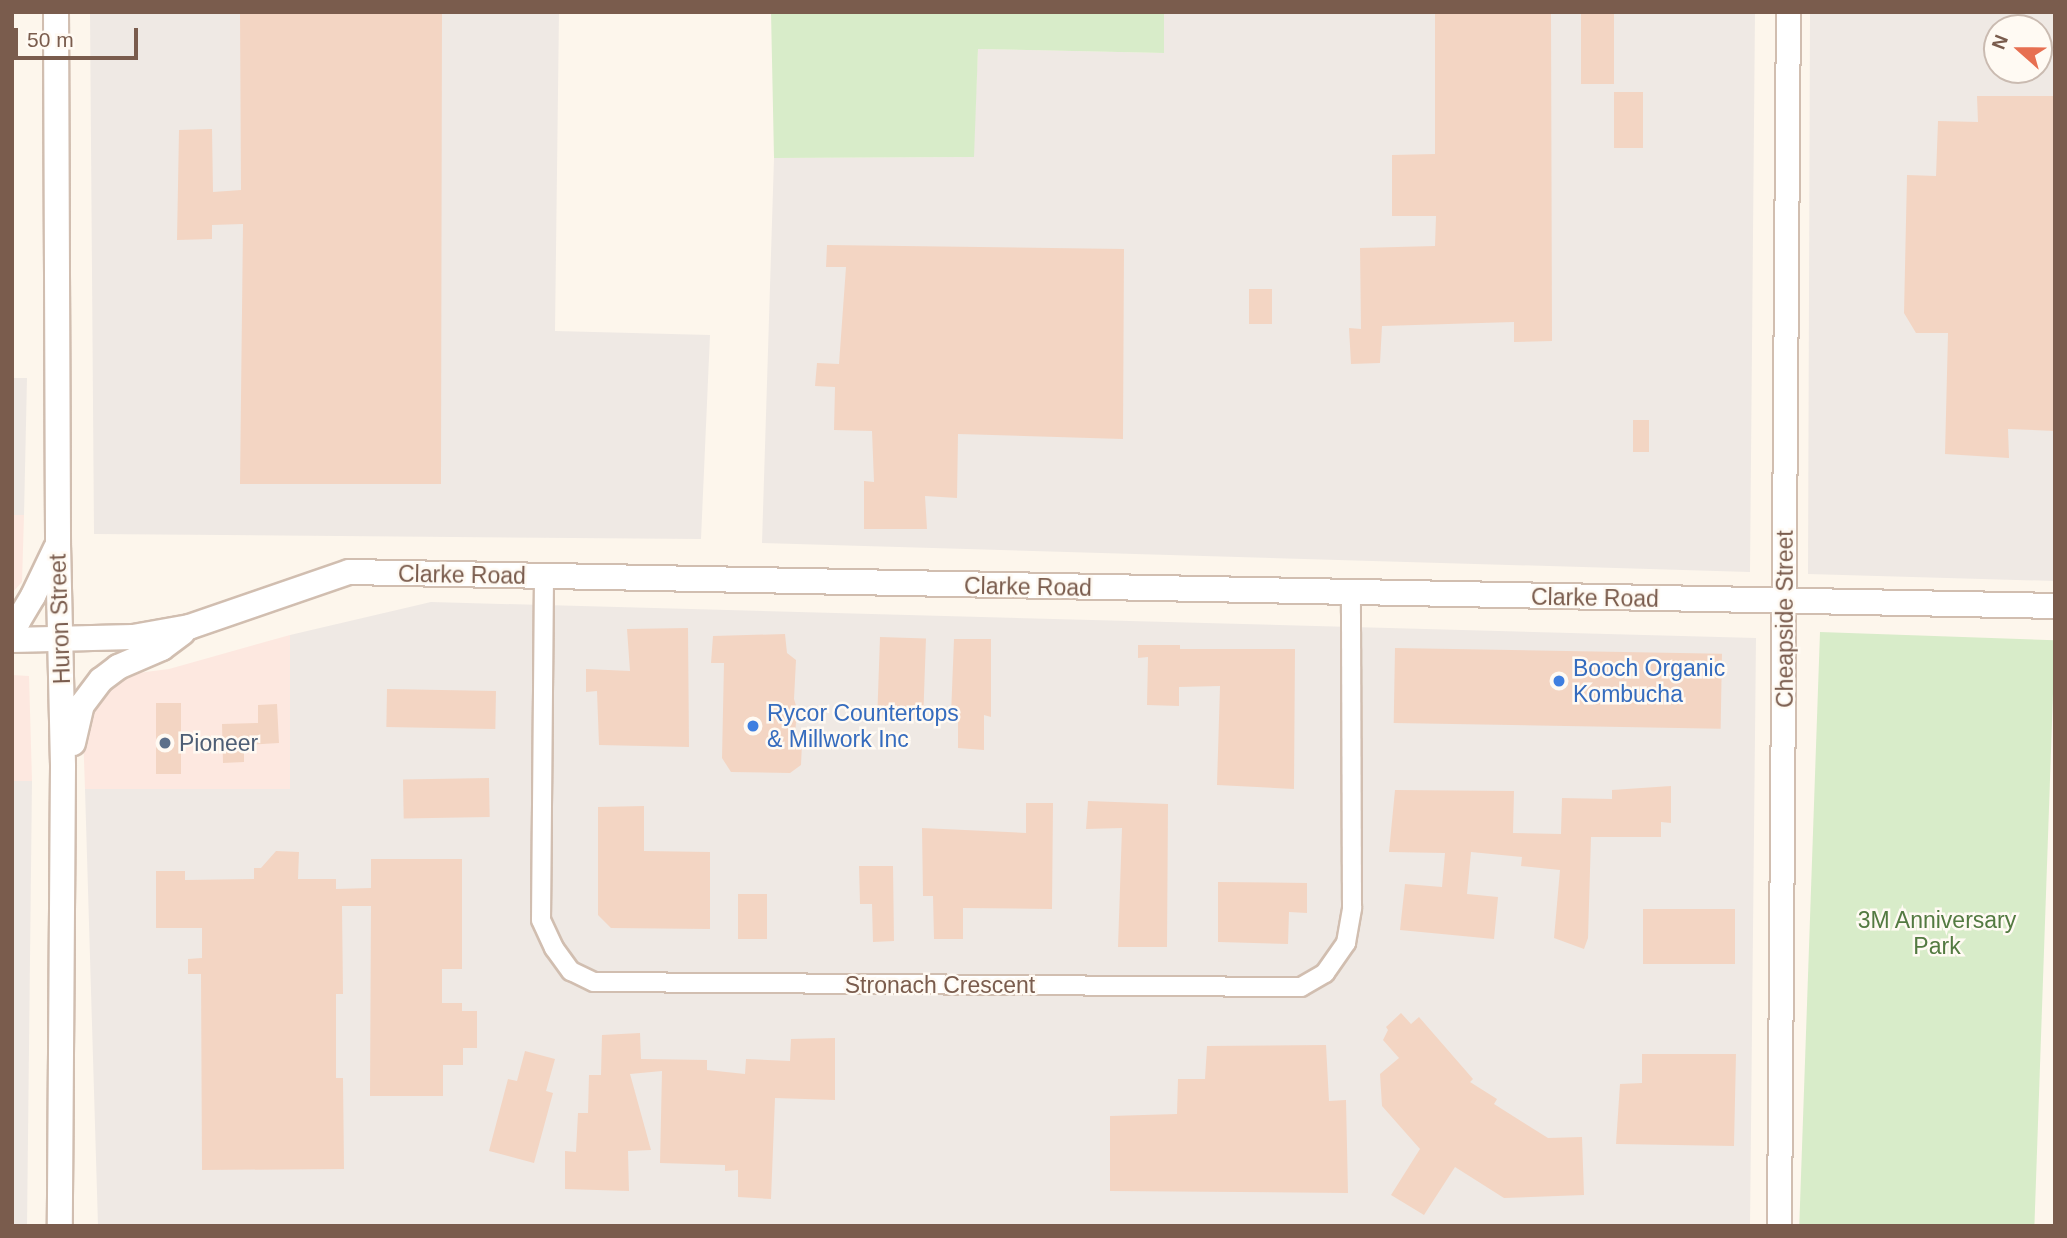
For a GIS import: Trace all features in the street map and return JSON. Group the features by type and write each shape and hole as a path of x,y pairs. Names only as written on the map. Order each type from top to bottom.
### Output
{"main road":[{"name":"Huron Street","path":"56,12 58,544 63,767 60,1226"},
{"path":"12,624 33,596 58,544"},
{"name":"Clarke Road","path":"12,640 133,637 189,627 349,572 2055,606"},
{"path":"63,767 82,705 101,680 118,667 162,648 189,627"}],"street":[{"name":"Cheapside Street","path":"1779,1226 1786,602 1788,12"},
{"name":"Stronach Crescent","path":"544,577 541,920 554,948 571,971 594,982 1301,987 1325,973 1346,943 1352,908 1351,594"}],"shaded area":[{"path":"90,12 559,12 555,331 710,335 701,539 94,534"},
{"path":"1164,12 1755,12 1750,572 762,543 774,158 973,157 978,49 1164,53"},
{"path":"1810,12 2055,12 2055,581 1808,574"},
{"path":"12,378 27,378 24,515 12,515"},
{"path":"12,515 24,515 22,582 12,593"},
{"path":"431,602 1756,638 1750,1226 98,1226 85,789 290,789 290,635"},
{"path":"290,635 290,789 85,789 83,732 99,693 122,675 169,669"},
{"path":"12,675 29,676 32,781 12,781"},
{"path":"12,781 32,781 27,1226 12,1226"}],"green space":[{"path":"771,12 1164,12 1164,53 978,49 974,157 774,158"},
{"name":"3M Anniversary Park","path":"1820,632 2055,640 2034,1226 1799,1226"}],"building":[{"path":"240,12 442,12 441,484 240,484 243,224 212,225 212,239 177,240 179,130 212,129 213,192 241,190"},
{"path":"1435,12 1551,12 1552,341 1514,342 1514,322 1382,326 1380,363 1351,364 1349,328 1361,329 1360,248 1435,246 1436,216 1392,216 1392,155 1435,154"},
{"path":"1581,12 1614,12 1614,84 1581,84"},
{"path":"1614,92 1643,92 1643,148 1614,148"},
{"path":"1977,96 2055,96 2055,431 2008,429 2009,458 1945,454 1948,333 1916,333 1904,313 1907,175 1936,176 1938,121 1978,122"},
{"path":"827,245 1124,249 1123,439 958,434 957,498 925,496 927,529 864,529 864,481 874,482 872,431 834,430 835,387 815,386 817,363 839,364 846,267 826,267"},
{"path":"1249,289 1272,289 1272,324 1249,324"},
{"path":"1633,420 1649,420 1649,452 1633,452"},
{"path":"688,628 689,747 599,745 597,691 586,692 586,669 630,671 627,629"},
{"path":"785,634 787,653 796,660 795,735 802,743 801,765 790,773 731,772 722,758 724,663 711,663 713,636"},
{"path":"880,637 926,639 923,720 877,718"},
{"path":"954,639 991,639 991,717 984,715 984,750 958,748 958,714 951,715"},
{"path":"1138,645 1180,645 1180,649 1295,649 1294,789 1217,785 1220,686 1179,687 1179,706 1147,705 1148,657 1138,658"},
{"path":"1395,648 1722,654 1721,729 1394,723"},
{"path":"387,689 496,691 495,729 386,727"},
{"path":"156,703 181,703 181,774 156,774"},
{"path":"277,704 279,743 244,745 244,762 223,763 222,724 258,723 258,705"},
{"path":"489,778 490,817 404,818 403,780"},
{"path":"1671,786 1671,823 1661,822 1661,837 1591,837 1588,938 1584,949 1554,938 1560,870 1521,866 1522,857 1471,852 1467,894 1498,897 1494,939 1400,930 1405,884 1442,887 1445,853 1389,852 1395,790 1514,791 1513,833 1561,834 1562,798 1612,799 1612,790"},
{"path":"1088,801 1168,804 1167,947 1118,947 1122,828 1086,829"},
{"path":"1026,803 1053,803 1052,909 963,908 963,939 934,939 933,896 923,896 922,828 1026,833"},
{"path":"644,806 644,851 710,852 710,929 611,928 598,915 598,807"},
{"path":"276,851 299,852 298,879 336,879 336,889 371,888 371,859 462,859 462,969 442,969 442,1003 462,1003 462,1011 477,1011 477,1048 463,1048 463,1065 443,1065 443,1096 370,1096 371,906 342,906 343,994 336,994 336,1078 343,1078 344,1169 202,1170 201,974 188,974 188,959 202,958 202,928 156,928 156,871 185,871 185,880 254,879 254,868 261,868"},
{"path":"859,866 893,866 894,941 873,942 872,904 860,904"},
{"path":"1218,882 1307,883 1307,913 1289,912 1288,944 1218,942"},
{"path":"738,894 767,894 767,939 738,939"},
{"path":"1643,909 1735,909 1735,964 1643,964"},
{"path":"1401,1013 1411,1024 1419,1017 1473,1079 1470,1082 1497,1099 1494,1104 1548,1138 1582,1137 1584,1195 1504,1198 1455,1167 1424,1215 1391,1195 1420,1149 1382,1106 1380,1074 1399,1058 1383,1040 1388,1030 1386,1027"},
{"path":"640,1033 641,1059 707,1060 707,1070 745,1074 746,1059 790,1061 791,1039 835,1038 835,1100 775,1098 771,1199 738,1197 738,1170 725,1171 725,1165 660,1163 662,1071 630,1074 651,1150 628,1151 629,1191 565,1189 565,1151 576,1152 578,1113 588,1113 589,1075 601,1075 602,1035"},
{"path":"1326,1045 1329,1101 1346,1100 1348,1193 1110,1191 1110,1116 1177,1114 1178,1079 1205,1079 1207,1046"},
{"path":"525,1051 555,1059 546,1091 553,1093 534,1163 489,1151 508,1079 517,1081"},
{"path":"1642,1054 1736,1054 1734,1146 1616,1144 1620,1084 1642,1083"}],"place":[{"name":"Booch Organic Kombucha","path":"1559,681"},
{"name":"Rycor Countertops & Millwork Inc","path":"753,726"},
{"name":"Pioneer","path":"165,743"}]}
